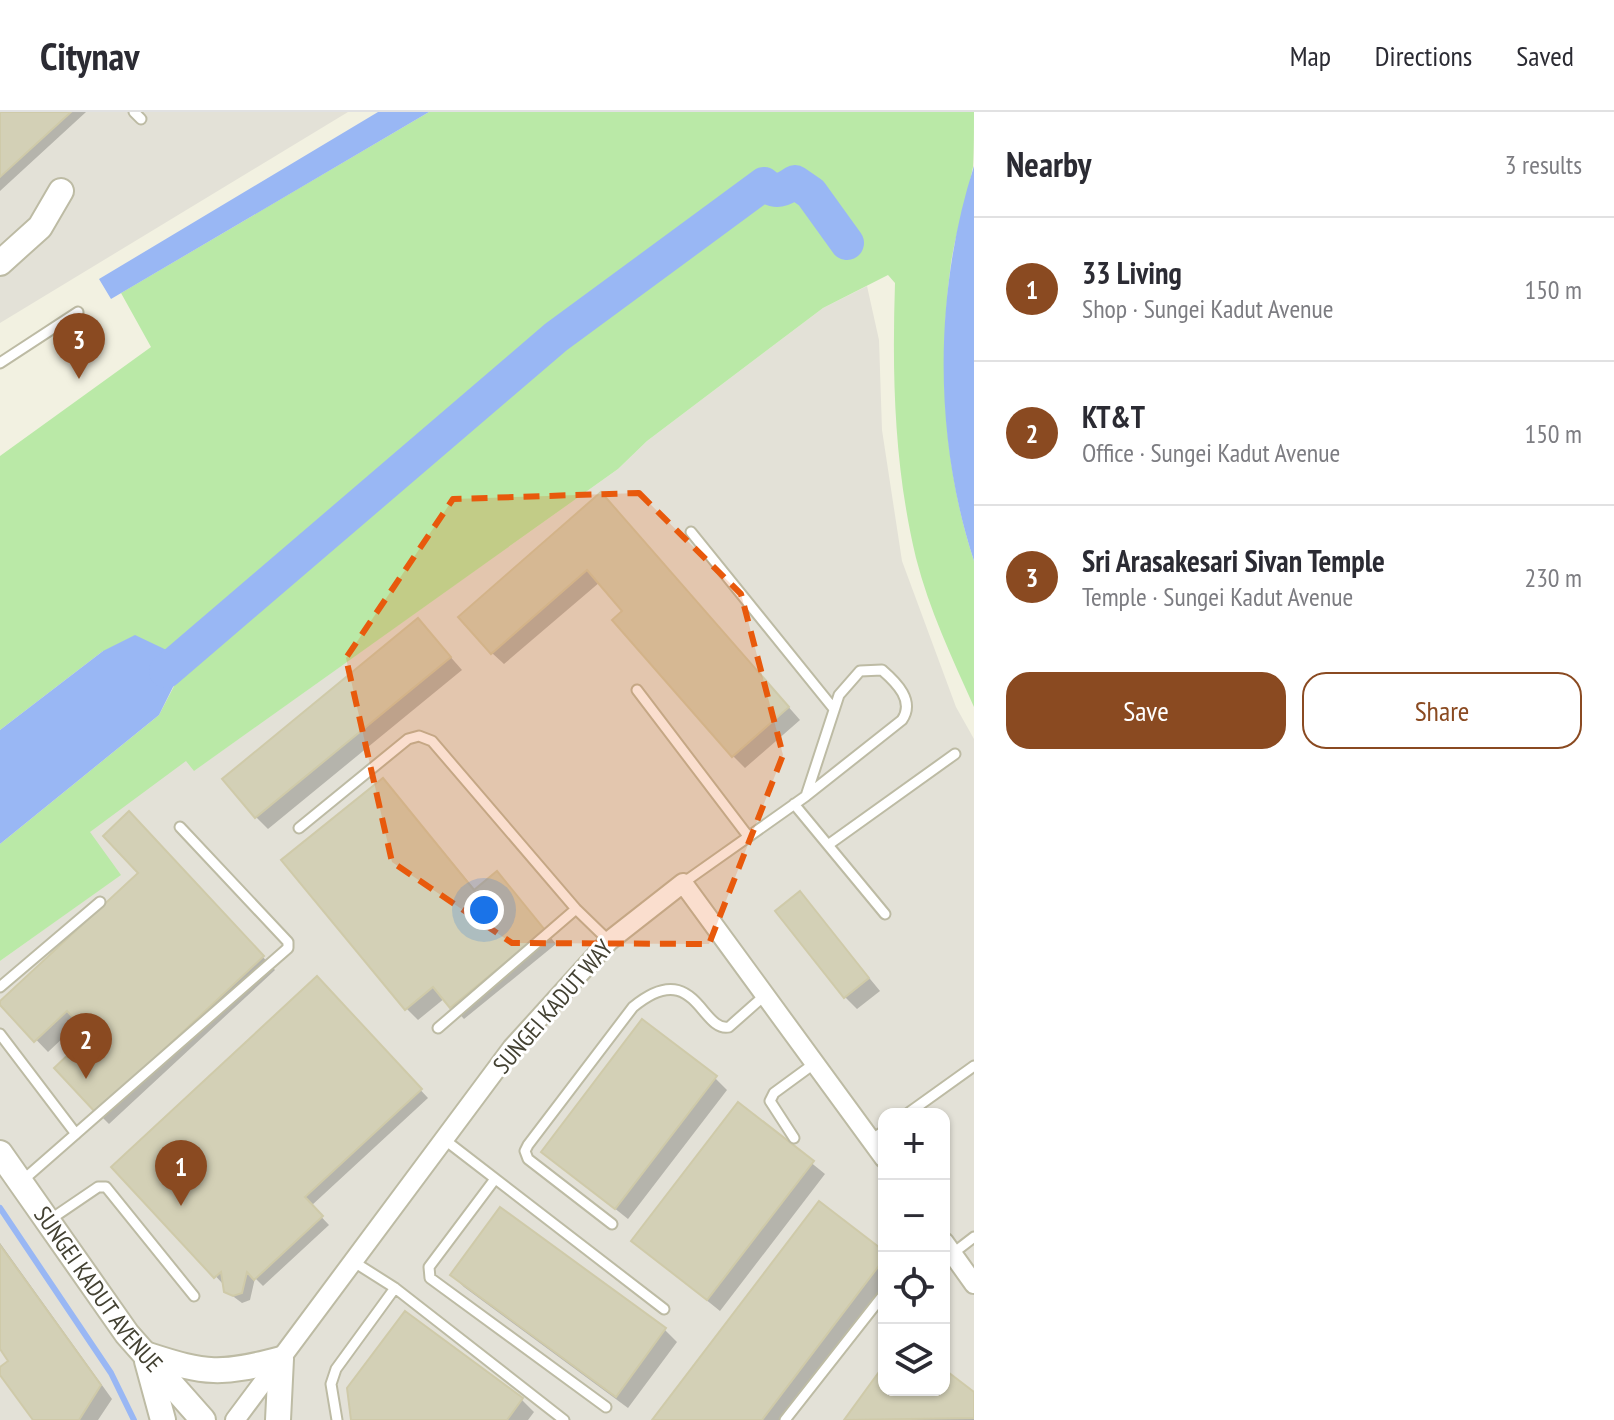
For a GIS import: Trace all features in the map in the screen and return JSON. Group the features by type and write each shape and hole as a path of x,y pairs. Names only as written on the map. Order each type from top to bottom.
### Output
{"street":[{"path":"0,263 40,227 61,191"},
{"path":"683,883 815,1063 877,1135"},
{"name":"SUNGEI KADUT WAY","path":"235,1420 512,1048 609,941 683,883"},
{"name":"SUNGEI KADUT AVENUE","path":"0,1153 127,1334 203,1420"},
{"path":"950,1251 974,1284"},
{"path":"145,1354 192,1370 218,1372 281,1359 278,1420"},
{"path":"145,1354 163,1420"}],"lane":[{"path":"0,363 78,312"},
{"path":"691,532 834,709"},
{"path":"683,883 806,796 902,720 908,711 908,704 882,670 860,671 839,695 806,796"},
{"path":"637,690 748,836"},
{"path":"299,828 408,739 419,736 432,741 576,909 609,941"},
{"path":"828,845 955,754"},
{"path":"794,804 885,914"},
{"path":"21,1182 288,948 288,942 180,827"},
{"path":"0,987 100,902"},
{"path":"438,1028 576,909"},
{"path":"612,1224 528,1159 525,1151 528,1145 633,1007 646,997 666,990 685,993 695,998 715,1025 723,1029 765,995"},
{"path":"0,1034 76,1134"},
{"path":"794,1138 770,1101 774,1093 815,1063"},
{"path":"915,1108 974,1066"},
{"path":"445,1140 664,1309"},
{"path":"495,1179 429,1267 430,1278 606,1407"},
{"path":"48,1221 98,1187 106,1187 194,1296"},
{"path":"950,1247 974,1237"},
{"path":"354,1262 395,1288 564,1420"},
{"path":"337,1420 331,1384 336,1369 395,1288"},
{"path":"785,1420 878,1302"}],"highlighted area":[{"path":"639,493 741,594 783,755 709,944 512,943 392,862 346,658 453,499"}],"shaded area":[{"path":"0,112 348,112 0,323"},
{"path":"867,286 879,340 882,430 902,561 956,707 974,739 974,1420 0,1420 0,961 120,875 89,832 186,760 195,770 618,469 647,441 823,308"}],"green space":[{"path":"429,112 974,112 973,167 951,263 944,376 956,488 974,561 974,707 927,596 909,524 896,421 895,283 888,275 823,308 647,441 618,469 194,771 186,761 90,832 121,875 0,961 0,844 159,715 198,640 175,654 103,651 0,730 0,456 151,347 121,293"}],"water":[{"path":"378,112 429,112 111,299 99,279"},
{"path":"974,166 974,561 951,464 945,414 944,364 951,263"},
{"path":"135,635 175,654 199,639 205,649 179,675 159,715 0,844 0,730 103,651"}],"building":[{"path":"0,112 71,112 0,177"},
{"path":"601,492 789,707 732,757 612,620 622,611 587,570 491,654 458,617"},
{"path":"418,618 451,657 255,818 222,779"},
{"path":"383,778 474,890 497,871 545,930 450,1008 433,987 405,1010 281,860"},
{"path":"129,811 264,956 96,1113 54,1068 89,1035 67,1011 34,1042 0,1005 0,1001 138,873 103,836"},
{"path":"800,891 869,978 844,998 775,911"},
{"path":"317,976 422,1089 305,1197 323,1216 254,1280 247,1272 242,1293 233,1296 224,1292 221,1272 214,1278 111,1167"},
{"path":"642,1019 717,1076 615,1209 541,1152"},
{"path":"738,1102 814,1161 707,1300 631,1241"},
{"path":"819,1201 878,1246 878,1267 762,1420 652,1420"},
{"path":"500,1207 666,1328 616,1397 450,1275"},
{"path":"0,1245 101,1385 79,1420 33,1420 0,1375 0,1367 8,1361 0,1349"},
{"path":"405,1311 523,1398 507,1420 351,1420 347,1388"},
{"path":"878,1373 878,1396 950,1396 950,1374 974,1392 974,1418 844,1420"}],"waterway":[{"path":"166,671 556,337 764,184 780,190 795,182 811,193 847,243"},
{"path":"0,1208 111,1373 134,1420"}],"place":[{"name":"Sri Arasakesari Sivan Temple","path":"79,379"},
{"name":"KT&T","path":"86,1079"},
{"name":"33 Living","path":"181,1206"}]}
